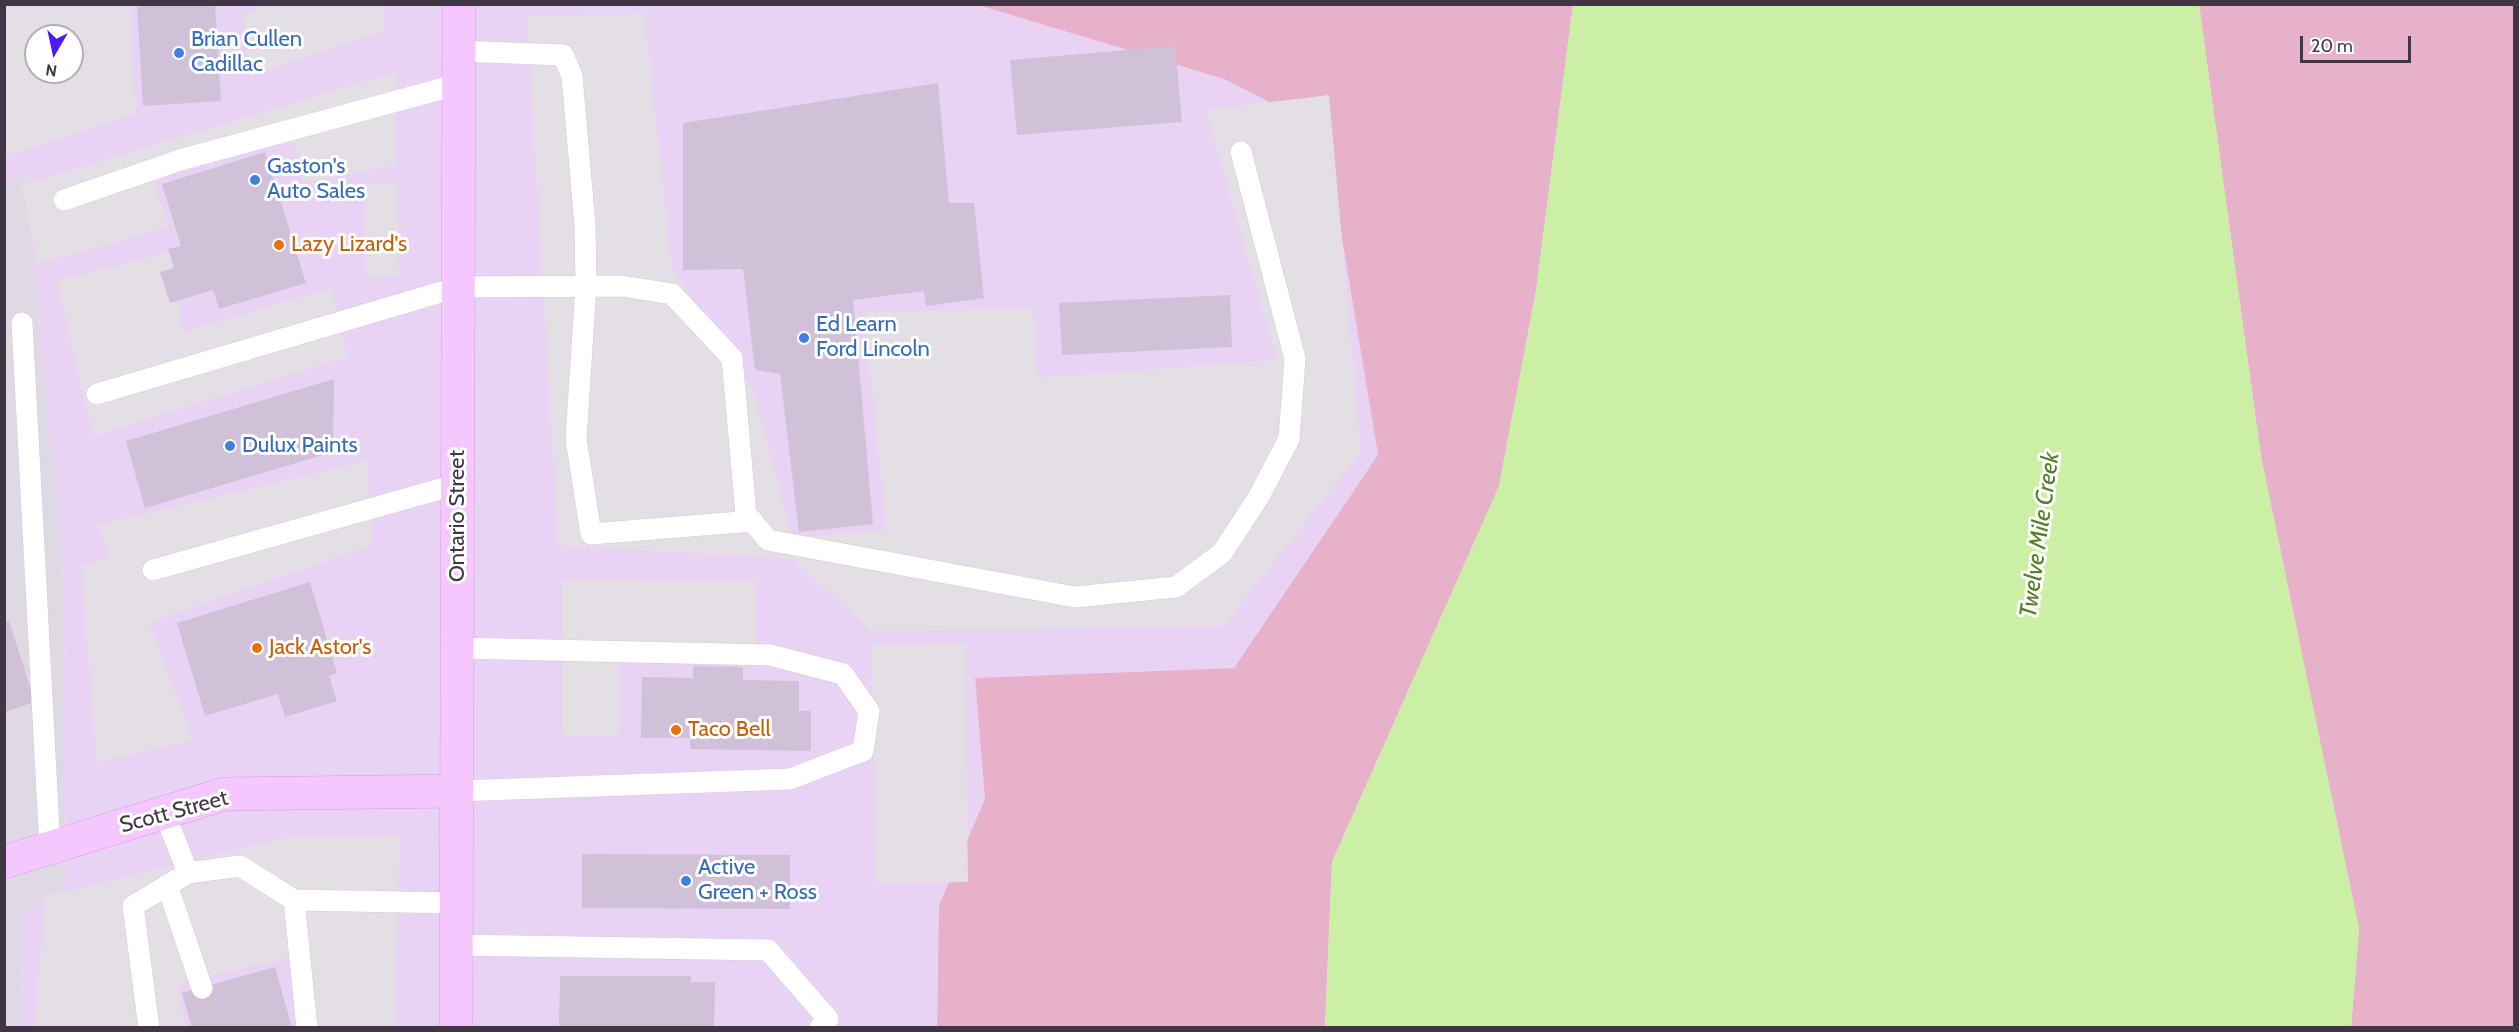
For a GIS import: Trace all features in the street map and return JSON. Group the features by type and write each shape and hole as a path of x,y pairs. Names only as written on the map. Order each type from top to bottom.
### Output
{"main road":[{"name":"Ontario Street","path":"456,1028 459,4"},
{"name":"Scott Street","path":"4,862 224,794 457,791"}],"lane":[{"path":"459,51 563,55 572,76 585,225 586,286 576,438 591,534 753,521"},
{"path":"64,201 180,160 459,84"},
{"path":"97,394 458,287 622,286 672,294 732,358 746,514 768,540 1075,597 1176,587 1222,553 1258,498 1289,439 1295,359 1241,152"},
{"path":"22,323 50,848"},
{"path":"153,570 458,483"},
{"path":"457,791 790,778 863,751 869,711 843,674 770,655 458,648"},
{"path":"164,812 188,873"},
{"path":"150,1028 133,906 188,873 240,866 294,900 457,903"},
{"path":"167,885 202,988"},
{"path":"294,900 307,1028"},
{"path":"456,945 768,950 828,1020 820,1028"}],"shaded area":[{"path":"5,4 129,5 136,114 5,156"},
{"path":"268,4 383,5 385,31 250,76 243,16"},
{"path":"5,5 978,5 1224,79 1324,130 1378,456 1234,668 975,678 985,799 939,905 937,1027 20,1027 21,912 66,885 64,577 25,175 5,181"},
{"path":"978,5 1573,5 1536,291 1499,487 1332,862 1325,1027 937,1028 939,905 985,799 975,678 1234,668 1378,455 1324,130 1224,79"},
{"path":"2199,5 2514,5 2514,1027 2351,1027 2359,929 2261,457"},
{"path":"644,14 672,268 752,389 793,538 886,530 865,312 1032,309 1037,378 1277,360 1206,110 1329,95 1361,452 1223,626 871,631 792,559 558,545 527,16"},
{"path":"396,72 396,165 303,183 293,135 152,178 169,227 37,264 22,185"},
{"path":"25,175 64,577 66,885 21,912 20,1027 5,1028 4,181"},
{"path":"397,184 399,276 367,277 364,185"},
{"path":"170,252 183,332 332,288 347,357 93,436 57,281"},
{"path":"367,461 372,545 149,623 193,740 97,762 81,565 110,558 98,525"},
{"path":"562,580 755,581 755,652 617,652 617,735 562,736"},
{"path":"965,644 968,882 875,883 872,645"},
{"path":"400,836 394,1027 303,1027 294,956 177,984 186,1027 35,1028 45,897 285,838"}],"water":[{"name":"Twelve Mile Creek","path":"1573,4 2199,5 2261,457 2359,929 2351,1027 1325,1027 1332,862 1499,486 1536,291"}],"building":[{"name":"Brian Cullen Cadillac","path":"137,4 215,4 221,101 143,106"},
{"path":"1175,46 1182,122 1017,135 1010,60"},
{"name":"Ed Learn Ford Lincoln","path":"938,83 949,203 974,203 984,298 926,306 924,291 853,300 873,524 799,532 780,374 755,370 743,269 683,270 683,123"},
{"path":"265,152 306,283 219,309 213,290 170,303 160,272 174,268 168,249 181,246 162,184"},
{"path":"1230,295 1232,347 1062,355 1059,303"},
{"name":"Dulux Paints","path":"334,379 333,452 145,508 126,441"},
{"name":"Jack Astor's","path":"310,582 337,673 329,676 337,701 285,717 278,694 205,716 177,623"},
{"path":"9,621 35,702 4,712 4,622"},
{"path":"693,666 743,667 743,680 799,681 799,711 811,711 811,751 690,749 690,738 641,738 642,677 693,678"},
{"name":"Active Green + Ross","path":"582,854 790,855 790,909 582,908"},
{"path":"275,967 292,1028 192,1028 182,993"},
{"path":"560,976 691,976 691,982 715,982 714,1028 559,1028"}],"place":[{"name":"Brian Cullen Cadillac","path":"179,53"},
{"name":"Gaston's Auto Sales","path":"255,180"},
{"name":"Lazy Lizard's","path":"279,245"},
{"name":"Ed Learn Ford Lincoln","path":"804,338"},
{"name":"Dulux Paints","path":"230,446"},
{"name":"Jack Astor's","path":"257,648"},
{"name":"Taco Bell","path":"676,730"},
{"name":"Active Green + Ross","path":"686,881"}]}
